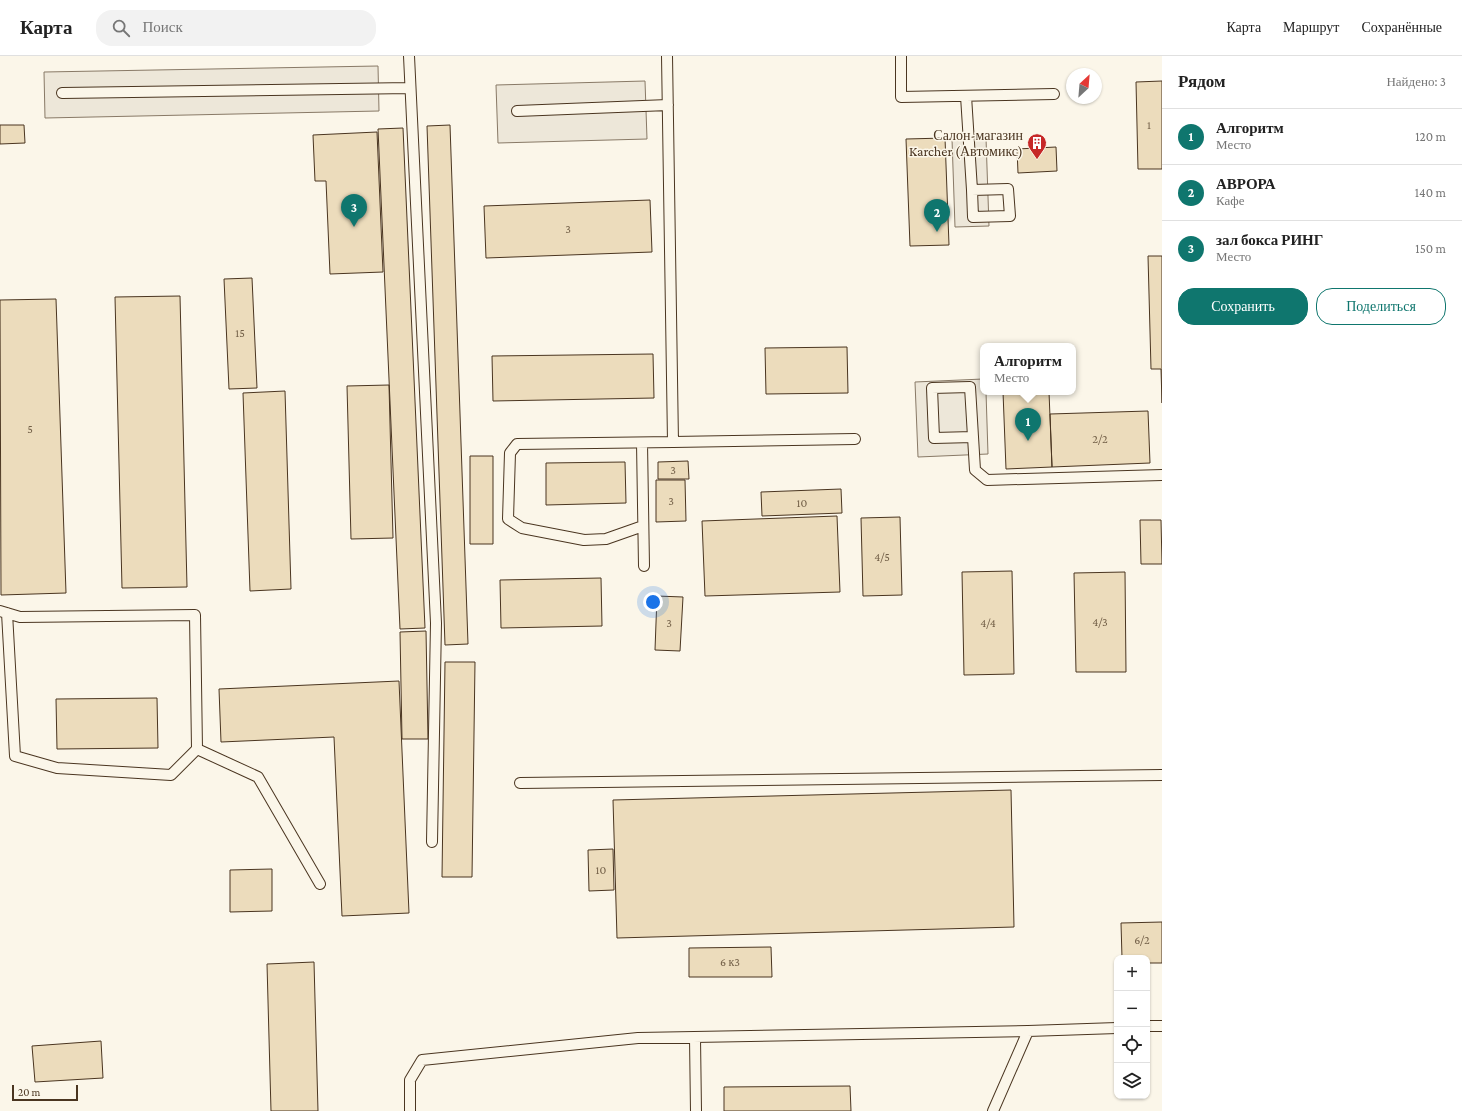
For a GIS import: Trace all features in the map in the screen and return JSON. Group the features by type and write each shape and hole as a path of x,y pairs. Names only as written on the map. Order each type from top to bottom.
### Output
{"lane":[{"path":"409,56 436,623 432,842"},
{"path":"667,56 673,442"},
{"path":"901,56 901,96 1054,94"},
{"path":"62,93 410,88"},
{"path":"966,96 973,217 1010,216 1008,189 972,190"},
{"path":"517,111 668,105"},
{"path":"973,437 934,438 932,388 970,387 973,437 974,470 987,480 1162,475"},
{"path":"643,526 606,539 584,540 522,528 508,519 510,453 517,444 642,443 855,438"},
{"path":"642,443 644,566"},
{"path":"3,612 20,617 195,615 197,749 171,775 57,768 15,756 3,612"},
{"path":"197,749 258,777 320,884"},
{"path":"520,783 1162,775"},
{"path":"1150,1026 1162,1026"},
{"path":"410,1111 410,1080 422,1060 638,1038 1028,1032 1114,1028"},
{"path":"993,1111 1028,1032"},
{"path":"695,1038 696,1111"}],"shaded area":[{"path":"378,66 379,111 45,118 44,72"},
{"path":"645,81 647,139 498,143 496,85"},
{"path":"986,138 989,226 955,227 952,139"},
{"path":"980,379 980,395 986,395 988,454 918,457 915,382"}],"building":[{"path":"1162,81 1162,169 1138,169 1136,82"},
{"path":"0,125 24,125 25,143 0,144"},
{"path":"450,125 468,644 445,645 427,126"},
{"path":"403,128 425,628 400,629 378,129"},
{"path":"377,132 383,272 330,274 326,181 315,181 313,135"},
{"path":"945,138 949,245 910,246 906,139"},
{"name":"Салон-магазин Karcher (Автомикс)","path":"1056,147 1057,171 1018,173 1017,149"},
{"path":"650,200 652,252 486,258 484,206"},
{"path":"1148,256 1162,256 1162,403 1161,369 1151,369"},
{"path":"252,278 257,388 229,389 224,279"},
{"path":"180,296 187,587 122,588 115,297"},
{"path":"56,299 66,593 1,595 0,300"},
{"path":"847,347 848,393 766,394 765,348"},
{"path":"653,354 654,398 493,401 492,356"},
{"path":"389,385 393,538 351,539 347,386"},
{"path":"285,391 291,589 250,591 243,393"},
{"path":"1003,395 1049,395 1052,467 1006,469"},
{"path":"1148,411 1150,463 1052,467 1050,414"},
{"path":"470,456 493,456 493,544 470,544"},
{"path":"688,461 689,479 658,479 658,462"},
{"path":"625,462 626,503 546,505 546,463"},
{"path":"656,480 685,480 686,521 656,522"},
{"path":"841,489 842,513 762,516 761,492"},
{"path":"837,516 840,592 705,596 702,521"},
{"path":"900,517 902,595 863,596 861,518"},
{"path":"1140,520 1161,520 1162,564 1141,564"},
{"path":"1012,571 1014,674 964,675 962,572"},
{"path":"1125,572 1126,672 1076,672 1074,573"},
{"path":"601,578 602,626 501,628 500,580"},
{"path":"657,596 683,597 680,651 655,650"},
{"path":"426,631 428,739 402,739 400,632"},
{"path":"445,662 475,662 472,877 442,877"},
{"path":"399,681 409,913 342,916 334,737 221,742 219,689"},
{"path":"157,698 158,748 57,749 56,699"},
{"path":"1011,790 1014,927 617,938 613,800"},
{"path":"613,849 614,890 589,891 588,850"},
{"path":"272,869 272,911 230,912 230,870"},
{"path":"1162,922 1162,963 1150,963 1150,955 1122,955 1121,923"},
{"path":"771,947 772,977 689,977 689,948"},
{"path":"314,962 318,1111 271,1111 267,964"},
{"path":"101,1041 103,1078 35,1082 32,1046"},
{"path":"850,1086 851,1111 724,1111 724,1087"}],"place":[{"name":"Салон-магазин Karcher (Автомикс)","path":"1037,160"},
{"name":"зал бокса РИНГ","path":"354,227"},
{"name":"АВРОРА","path":"937,232"},
{"name":"Алгоритм","path":"1028,441"}]}
